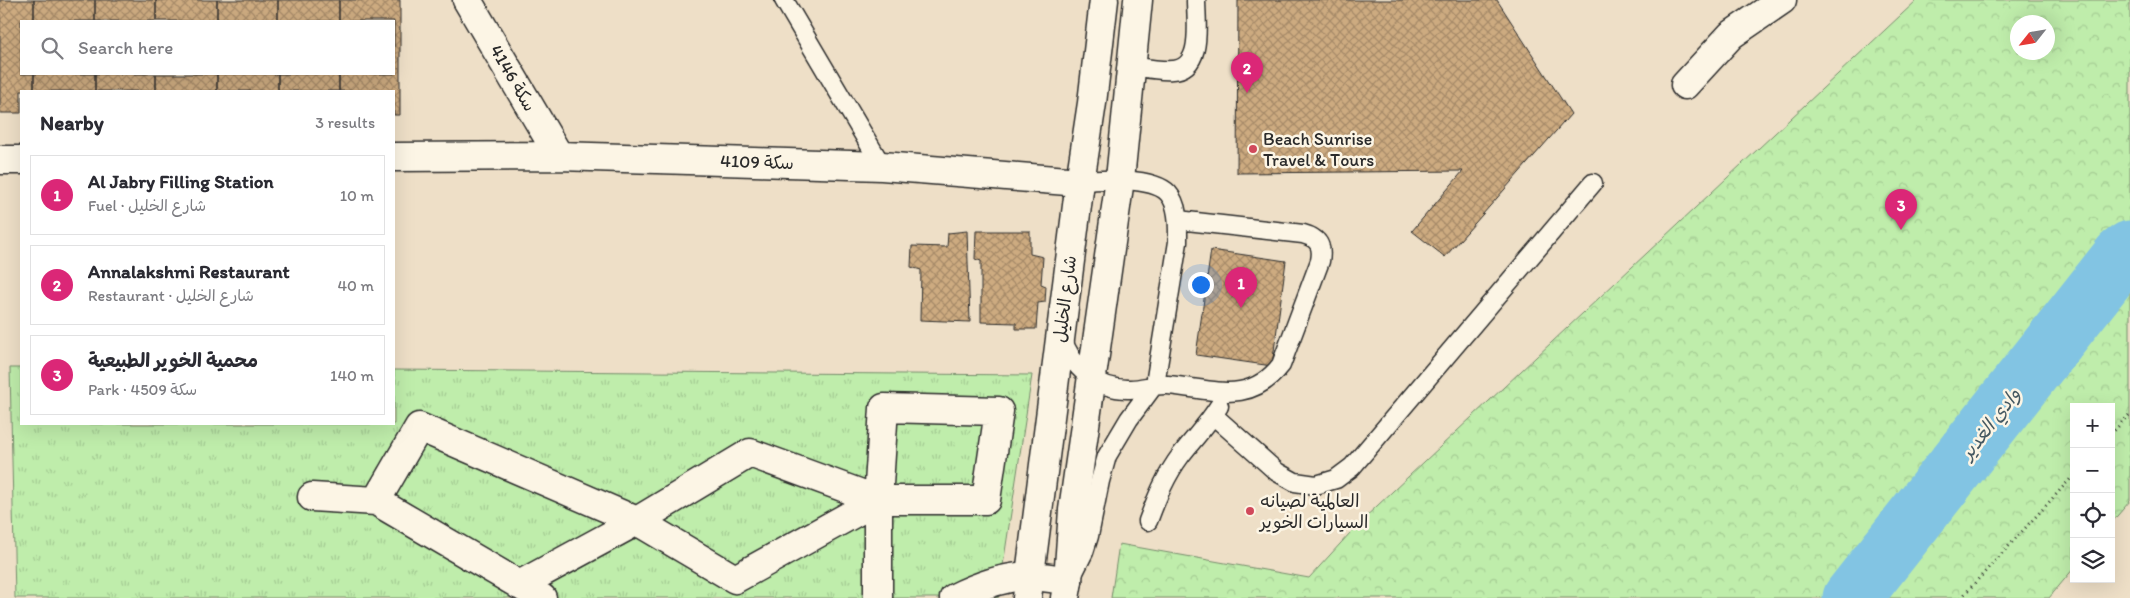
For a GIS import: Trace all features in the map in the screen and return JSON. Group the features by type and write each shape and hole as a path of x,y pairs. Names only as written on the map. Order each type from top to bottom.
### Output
{"street":[{"name":"سكة 4146","path":"467,0 559,156"},
{"name":"شارع الخليل","path":"1028,587 1104,0"},
{"name":"شارع الخليل","path":"1067,589 1072,518 1120,179 1138,0"},
{"path":"1684,85 1731,35 1782,0"},
{"name":"سكة 4109","path":"395,157 559,156 882,166 1080,182"},
{"path":"0,160 20,160"},
{"path":"312,497 376,501 531,591 637,521 750,454 878,500 986,500 999,411 884,408 878,500 878,598"},
{"path":"376,501 419,427 637,521 735,579 878,500"},
{"path":"954,598 972,589 1002,579 1028,587 1067,589"}],"lane":[{"path":"784,0 882,166"},
{"path":"1132,66 1171,70 1180,69 1188,64 1193,57 1195,46 1196,0"},
{"name":"سكة 4109","path":"1080,182 1120,179 1156,186 1168,193 1175,206 1178,220"},
{"path":"1213,415 1277,472 1295,482 1316,484 1336,479 1352,467 1593,183"},
{"path":"1061,334 1065,348 1072,360 1092,378 1116,388 1129,390 1155,384 1236,393 1256,388 1272,376 1281,365 1320,261 1322,252 1320,244 1316,239 1303,234 1178,220 1178,242 1155,384 1117,436 1108,456 1100,481 1089,536 1084,552 1067,589"},
{"path":"1148,521 1168,474 1213,415 1225,391"}],"path":[{"path":"2115,430 2130,414"},
{"path":"1961,598 2070,479"}],"green space":[{"path":"1917,0 2130,0 2130,501 2115,518 2115,403 2070,403 2070,573 2049,598 1111,598 1119,544 1309,578 1361,521"},
{"path":"10,368 20,368 20,425 395,425 395,370 1032,375 998,598 15,598"}],"building":[{"path":"0,0 34,0 34,20 20,20 20,75 34,75 34,90 20,90 20,113 0,113"},
{"path":"34,0 95,0 95,20 34,20"},
{"path":"95,0 156,0 156,20 95,20"},
{"path":"156,0 217,0 217,20 156,20"},
{"path":"217,0 278,0 278,20 217,20"},
{"path":"278,0 339,0 339,20 278,20"},
{"path":"339,0 400,0 400,115 395,115 395,90 339,90 339,75 395,75 395,20 339,20"},
{"path":"1238,0 1497,0 1571,114 1445,257 1412,231 1463,171 1237,173"},
{"path":"34,75 95,75 95,90 34,90"},
{"path":"95,75 156,75 156,90 95,90"},
{"path":"156,75 217,75 217,90 156,90"},
{"path":"217,75 278,75 278,90 217,90"},
{"path":"278,75 339,75 339,90 278,90"},
{"path":"967,231 970,322 920,320 921,270 911,267 912,246 947,247 948,233"},
{"path":"976,231 1030,231 1030,254 1043,257 1041,284 1046,286 1045,302 1038,303 1036,329 1016,329 1016,323 981,322 981,261 975,259"},
{"path":"1211,250 1286,261 1272,366 1196,355"}],"waterway":[{"name":"وادي الغدير","path":"1852,598 2122,256 2130,250"}],"place":[{"name":"Annalakshmi Restaurant","path":"1247,93"},
{"name":"Beach Sunrise Travel & Tours","path":"1253,149"},
{"name":"محمية الخوير الطبيعية","path":"1901,230"},
{"name":"Al Jabry Filling Station","path":"1241,308"},
{"name":"العالمية لصيانه السيارات الخوير","path":"1250,511"}]}
